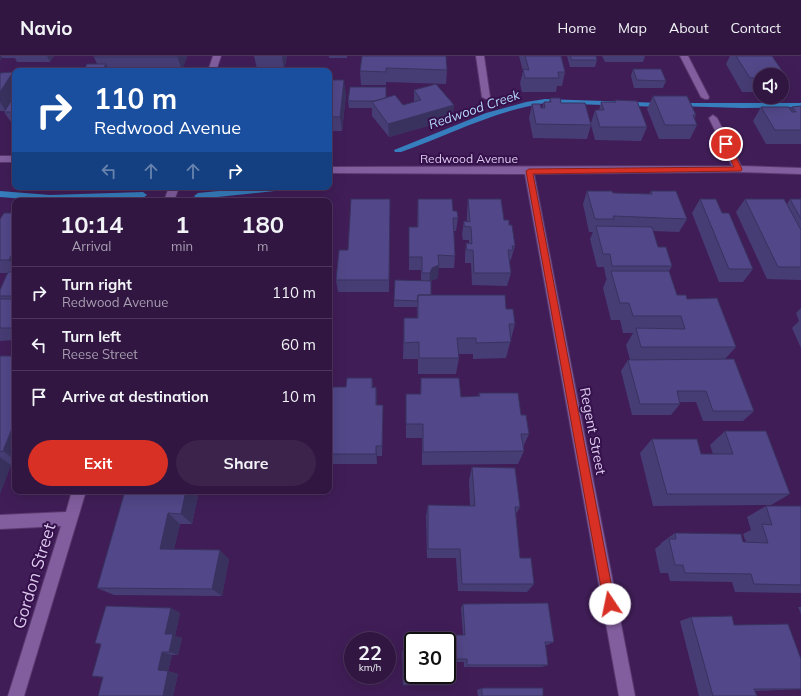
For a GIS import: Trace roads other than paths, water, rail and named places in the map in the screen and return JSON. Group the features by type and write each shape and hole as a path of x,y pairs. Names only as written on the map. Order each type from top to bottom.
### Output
{"street":[{"path":"213,68 217,56"},
{"path":"480,56 486,97"},
{"path":"684,56 705,97"},
{"path":"714,118 738,169"},
{"path":"0,159 12,159"},
{"name":"Redwood Avenue","path":"332,170 529,171 738,169 801,171"},
{"name":"Regent Street","path":"529,171 627,696"},
{"name":"Gordon Street","path":"16,696 78,494"},
{"path":"0,522 71,519"}],"waterway":[{"name":"Redwood Creek","path":"398,150 489,115 526,104 545,101 662,105"},
{"name":"Redwood Creek","path":"678,105 801,105"},
{"name":"Redwood Creek","path":"198,196 255,190"},
{"name":"Redwood Creek","path":"0,194 50,198 143,195"}]}
